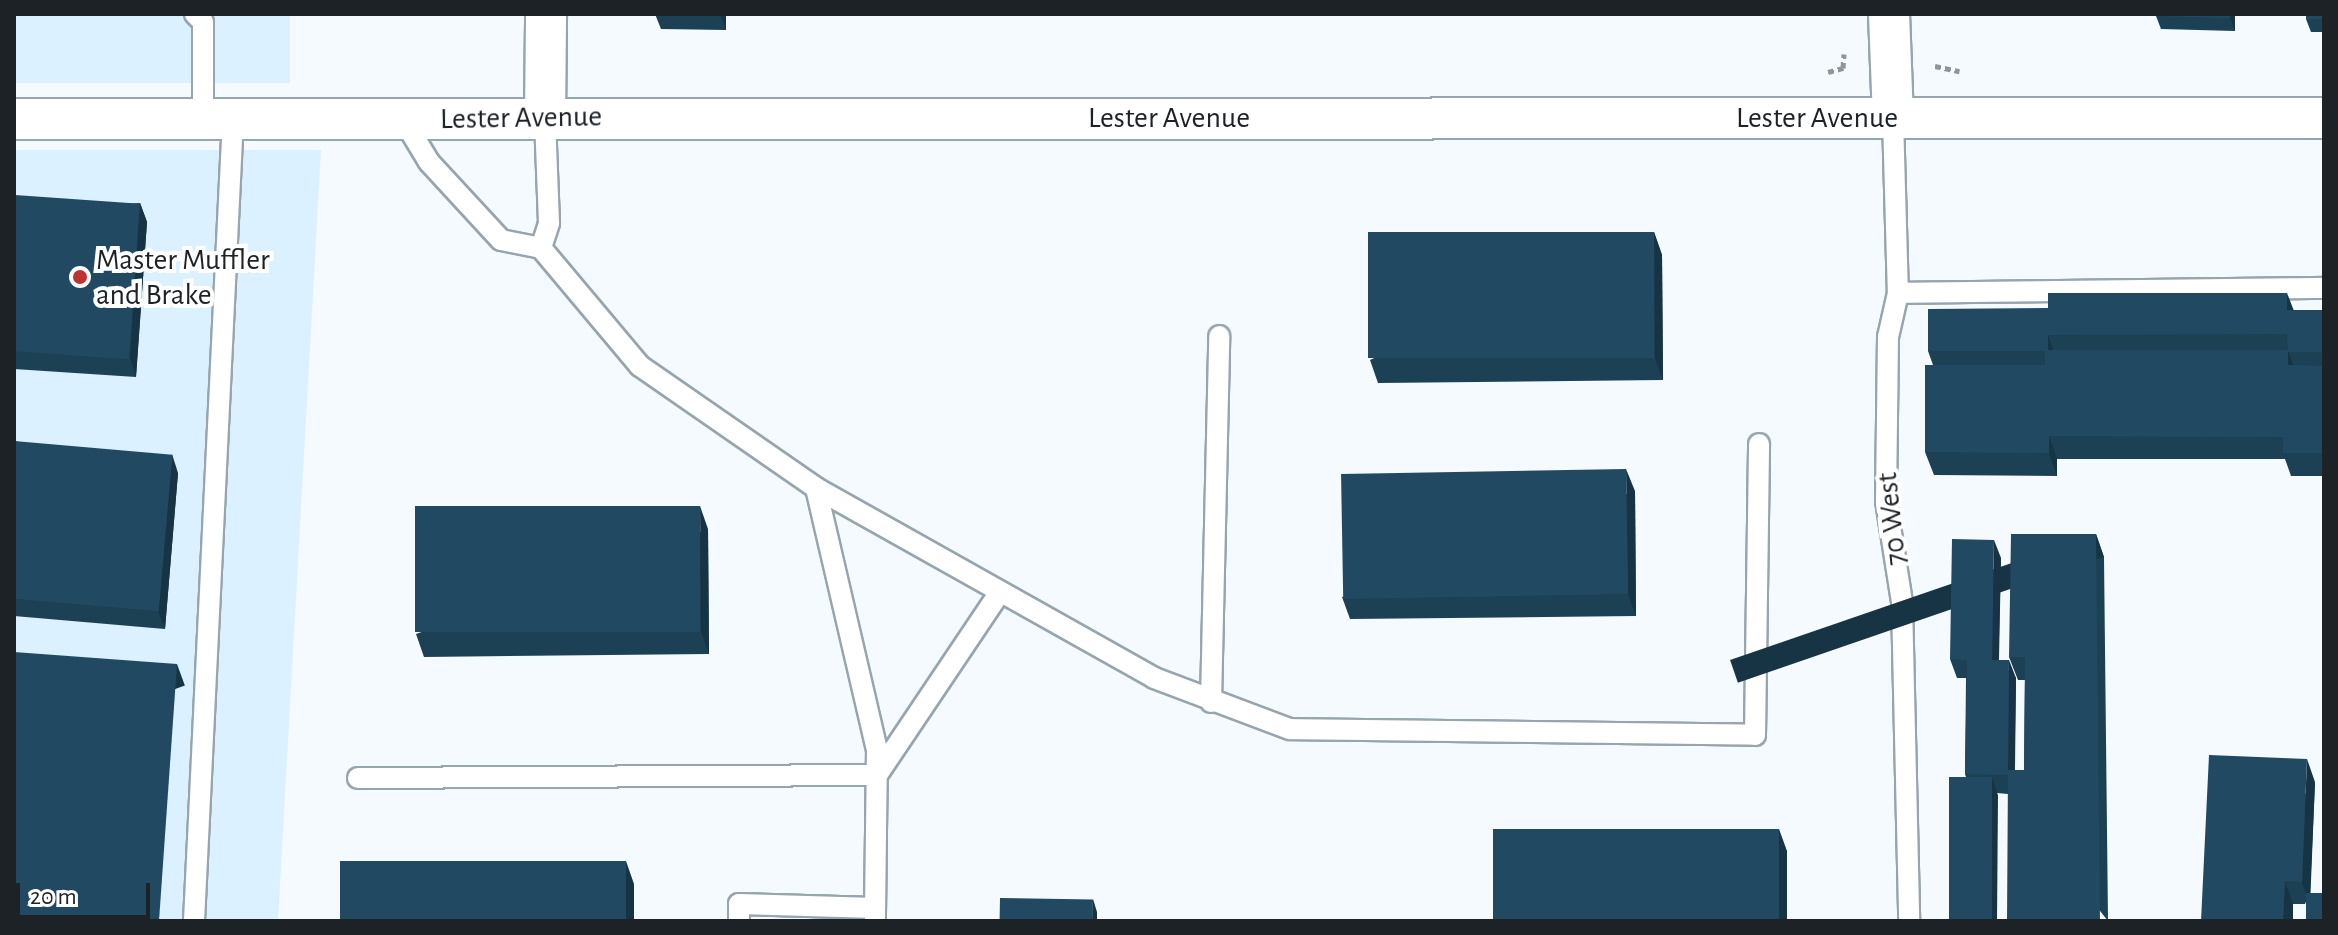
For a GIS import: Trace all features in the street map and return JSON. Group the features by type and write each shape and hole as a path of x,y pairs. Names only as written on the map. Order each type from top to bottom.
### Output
{"street":[{"path":"545,117 546,14"},
{"path":"1889,14 1893,118"},
{"name":"Lester Avenue","path":"14,119 2324,118"}],"lane":[{"path":"194,921 218,119 203,22 195,14"},
{"path":"541,248 549,223 545,117"},
{"name":"70 West","path":"1893,118 1898,293 1888,337 1886,501 1902,602 1909,921"},
{"path":"403,119 429,162 501,240 541,248 640,366 816,488 1000,592 1211,702 1290,729 1755,735 1759,444"},
{"path":"1898,293 2324,288"},
{"path":"1211,702 1219,336"},
{"path":"739,921 739,904 875,914 877,750 816,488"},
{"path":"877,775 1000,592"},
{"path":"358,778 877,775"}],"path":[{"path":"1935,54 1935,68 1970,72"}],"shaded area":[{"path":"14,14 290,14 290,83 14,83"},
{"path":"14,150 321,150 278,921 14,921"}],"building":[{"path":"2230,14 2230,18 2156,16"},
{"path":"2306,14 2324,14 2324,19 2306,19"},
{"name":"Master Muffler and Brake","path":"15,195 140,204 129,359 14,351"},
{"path":"1368,232 1654,232 1654,358 1368,358"},
{"path":"2048,293 2287,293 2287,310 2324,310 2324,352 2288,352 2287,334 2048,335 2048,350 2045,351 1928,351 1928,309 2048,308"},
{"path":"2045,350 2288,350 2288,365 2324,366 2324,453 2283,453 2283,437 2049,436 2049,453 1925,452 1925,365 2045,365"},
{"path":"14,441 172,455 159,611 14,599"},
{"path":"1626,469 1628,594 1343,599 1341,474"},
{"path":"415,506 700,506 700,632 415,632"},
{"path":"2011,534 2096,534 2100,921 2007,921 2008,770 2024,770 2025,657 2009,657"},
{"path":"1952,539 1994,540 1992,660 2009,660 2008,775 1965,774 1967,660 1950,659"},
{"path":"14,652 177,664 159,921 14,921"},
{"path":"2209,755 2307,759 2302,882 2285,881 2283,921 2201,921"},
{"path":"1949,777 1992,777 1992,921 1949,921"},
{"path":"1493,829 1779,829 1779,921 1493,921"},
{"path":"340,861 626,861 626,921 340,921"},
{"path":"2306,893 2324,893 2324,921 2306,921"},
{"path":"1000,898 1093,900 1093,921 1000,921"}],"place":[{"name":"Master Muffler and Brake","path":"80,277"}]}
